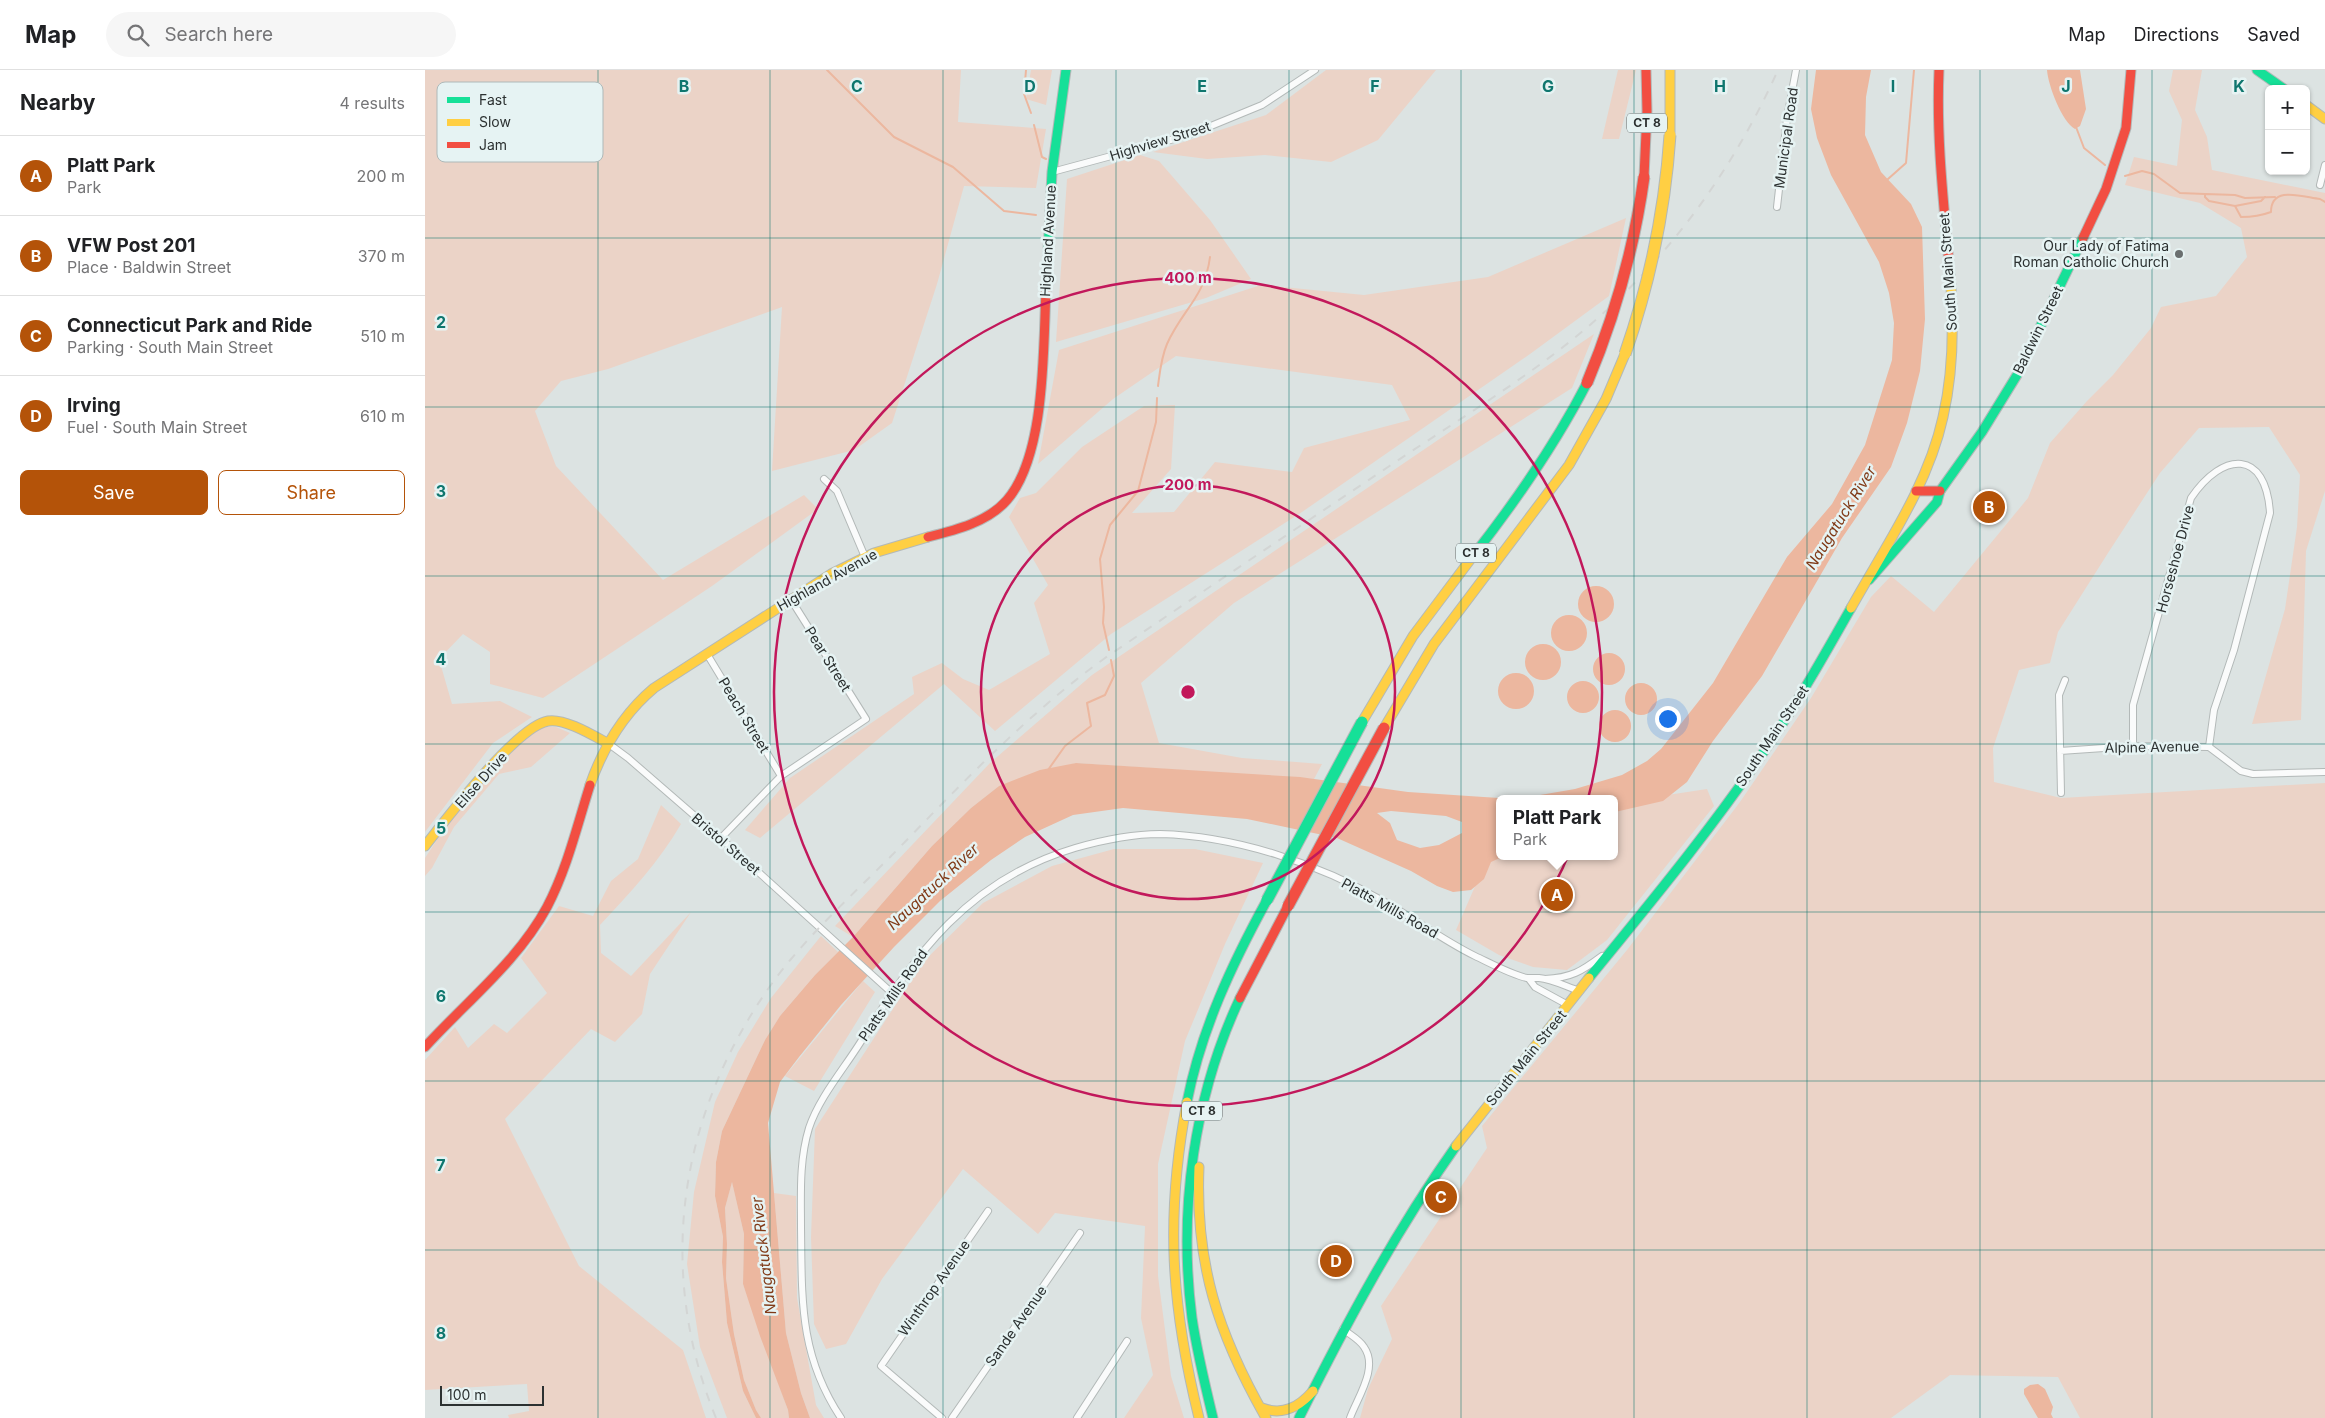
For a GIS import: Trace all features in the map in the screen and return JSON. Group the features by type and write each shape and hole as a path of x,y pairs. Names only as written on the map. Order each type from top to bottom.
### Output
{"main road":[{"name":"Highland Avenue","path":"425,1046 517,950 547,907 563,869 594,773 609,744 633,707 656,684 707,654 790,598 865,557 917,538 974,524 999,506 1018,484 1031,447 1039,396 1052,172 1066,70"},
{"name":"CT 8","path":"1199,1418 1179,1334 1173,1282 1171,1232 1177,1156 1185,1105 1198,1056 1215,1008 1235,961 1389,675 1417,632 1536,474 1561,433 1587,382 1604,342 1626,275 1637,227 1644,176 1647,111 1645,70"},
{"name":"CT 8","path":"1213,1418 1193,1332 1187,1282 1186,1233 1189,1183 1197,1133 1208,1085 1224,1037 1250,977 1383,728 1434,644 1540,506 1569,465 1606,399 1642,306 1654,258 1666,184 1670,135 1669,70"},
{"name":"South Main Street","path":"1313,1391 1343,1329 1393,1241 1448,1158 1610,954 1756,764 1797,700 1916,491 1929,463 1943,417 1952,353 1951,278 1937,136 1939,70"},
{"name":"Baldwin Street","path":"1865,583 1873,577 1935,504 1940,491 1982,432 2017,375 2106,189 2126,128 2131,70"},
{"path":"2257,70 2278,85"},
{"path":"2310,108 2325,118"},
{"path":"1916,491 1940,491"},
{"name":"Bristol Street","path":"545,721 562,723 609,744"},
{"name":"Elise Drive","path":"425,846 491,768 522,736 545,721"},
{"path":"1224,1037 1202,1144 1198,1189 1199,1222 1206,1275 1215,1309 1234,1359 1266,1418"},
{"path":"1179,1334 1183,1379 1192,1418"},
{"path":"1253,1396 1265,1411 1280,1418 1298,1410 1313,1391"},
{"path":"1299,1418 1313,1391"},
{"path":"1305,1418 1313,1391"}],"street":[{"name":"Highview Street","path":"1052,172 1189,135 1262,105 1315,70"},
{"name":"Municipal Road","path":"1777,207 1787,118 1796,70"},
{"path":"2320,185 2325,165"},
{"name":"Horseshoe Drive","path":"2133,746 2133,705 2191,498 2202,481 2223,466 2249,465 2265,483 2269,496 2270,513 2234,650 2215,710 2209,747"},
{"path":"825,480 837,491 865,557"},
{"name":"Pear Street","path":"781,776 866,719 790,598"},
{"name":"Peach Street","path":"707,654 781,776"},
{"path":"2061,793 2059,695 2065,680"},
{"name":"Bristol Street","path":"609,744 628,758 892,992"},
{"name":"Alpine Avenue","path":"2060,751 2133,746 2209,747 2241,771 2253,774 2325,772"},
{"path":"720,840 781,776"},
{"name":"Platts Mills Road","path":"841,1418 819,1378 804,1322 801,1283 802,1161 809,1128 818,1109 892,992 920,955 945,927 972,902 999,881 1032,864 1079,847 1123,837 1158,834 1194,837 1280,857 1321,872 1372,895 1473,954 1529,979 1576,974 1589,967 1601,957 1610,954"},
{"name":"Platts Mills Road","path":"1542,978 1580,991"},
{"name":"Platts Mills Road","path":"1529,979 1535,988 1569,1005"},
{"name":"Winthrop Avenue","path":"943,1418 881,1366 987,1211"},
{"name":"Sande Avenue","path":"952,1418 1080,1233"},
{"path":"1343,1329 1364,1346 1369,1358 1368,1372 1350,1418"},
{"path":"1077,1418 1127,1341"}],"shaded area":[{"path":"425,70 961,70 958,122 1046,129 1036,188 964,186 937,284 892,423 854,450 772,471 782,307 608,369 561,381 535,411 556,466 663,580 804,495 818,509 712,586 543,698 490,684 490,652 463,634 439,659 452,704 500,701 532,717 493,743 425,832"},
{"path":"1031,70 1052,70 1046,105 1026,99"},
{"path":"1326,70 1436,70 1378,140 1331,162 1265,155 1207,159 1153,152 1266,115"},
{"path":"1618,70 1636,70 1619,139 1602,139"},
{"path":"2173,70 2202,70 2195,110 2207,137 2212,170 2325,193 2325,491 2306,551 2301,720 2252,724 2285,609 2297,527 2300,475 2269,427 2199,428 2160,473 2108,553 2058,632 2050,663 2019,670 1993,748 1994,782 2061,798 2325,783 2325,1418 2080,1418 2058,1377 1950,1375 1891,1418 1360,1418 1368,1389 1392,1339 1381,1306 1487,1148 1482,1126 1627,950 1740,802 1811,698 1871,597 1891,576 1934,612 2028,498 2050,443 2113,375 2151,328 2161,307 2216,296 2247,257 2241,228 2200,203 2125,185 2134,157 2177,166 2182,120 2169,91"},
{"path":"1140,155 1159,161 1210,220 1251,279 1206,298 1056,342 1067,179"},
{"path":"1626,218 1609,296 1530,354 1302,512 1111,634 995,731 944,684 760,838 745,830 790,778 914,694 912,677 942,663 963,679 989,690 1050,654 1034,603 1048,585 1009,517 1020,498 1036,493 1082,447 1144,406 1175,405 1171,469 1132,513 1174,512 1215,462 1292,472 1304,448 1410,420 1392,385 1176,356 1113,399 1038,464 1059,350 1261,285 1364,295 1488,277"},
{"path":"1594,334 1572,388 1234,603 1141,683 1159,743 1242,758 1322,764 1314,779 1076,763 999,786 971,808 932,846 853,937 835,926 990,763 1092,675"},
{"path":"538,727 556,727 570,733 531,767 499,774 454,827 432,868 425,876 425,858 446,826 493,771"},
{"path":"1707,789 1714,806 1607,940 1567,970 1533,967 1499,955 1456,930 1486,861 1496,857 1496,860 1618,860 1618,807 1648,798"},
{"path":"661,805 681,824 654,864 600,925 601,953 631,976 691,912 650,974 642,1014 615,1042 591,1029 505,1119 579,1266 683,1350 706,1418 509,1418 508,1415 529,1411 527,1384 425,1390 425,1060 455,1027 468,1048 494,1024 507,1033 547,993 521,958 559,906 593,916 611,881 638,859"},
{"path":"1114,849 1195,849 1263,863 1225,944 1185,1041 1158,1164 1158,1276 1171,1376 1184,1418 1124,1418 1153,1375 1141,1318 1145,1226 1055,1213 1038,1234 963,1169 882,1279 846,1344 826,1349 814,1324 811,1237 815,1129 924,961 983,903 1052,866"},
{"path":"821,936 838,952 815,975 780,1016 765,1040 722,1131 716,1162 715,1196 723,1237 722,1262 727,1323 743,1391 756,1418 727,1418 700,1347 687,1264 694,1192 715,1102 738,1052 771,998"},
{"path":"863,981 875,992 814,1091 785,1076"},
{"path":"732,1181 744,1234 743,1284 788,1410 789,1418 761,1418 744,1380 734,1334 726,1278 725,1208"},
{"path":"774,1193 796,1196 797,1298 816,1405 824,1418 810,1418 801,1393 786,1333"}],"water":[{"name":"Naugatuck River","path":"1816,70 1871,70 1866,97 1865,135 1881,172 1911,204 1922,227 1925,319 1920,371 1907,423 1891,467 1842,538 1762,676 1713,741 1687,782 1663,801 1618,811 1618,795 1540,795 1575,789 1622,775 1647,761 1661,749 1713,683 1787,557 1832,504 1865,445 1892,360 1894,323 1889,293 1879,262 1831,175 1817,138 1811,109"},
{"path":"2047,70 2080,70 2086,109 2080,126 2075,129 2065,119 2061,111 2050,85"},
{"path":"1596,586 1603,587 1609,591 1613,597 1613,611 1609,617 1603,621 1596,622 1589,621 1583,617 1579,611 1578,604 1579,597 1583,591 1589,587"},
{"path":"1569,615 1576,616 1582,620 1586,626 1586,640 1582,646 1576,650 1569,651 1562,650 1556,646 1552,640 1551,633 1552,626 1556,620 1562,616"},
{"path":"1543,644 1550,645 1556,649 1560,655 1560,669 1556,675 1550,679 1543,680 1536,679 1530,675 1526,669 1525,662 1526,655 1530,649 1536,645"},
{"path":"1609,653 1615,654 1620,658 1624,663 1624,675 1620,680 1615,684 1609,685 1603,684 1598,680 1594,675 1593,669 1594,663 1598,658 1603,654"},
{"path":"1516,673 1523,674 1529,678 1533,684 1533,698 1529,704 1523,708 1516,709 1509,708 1503,704 1499,698 1498,691 1499,684 1503,678 1509,674"},
{"path":"1583,681 1589,682 1594,686 1598,691 1598,703 1594,708 1589,712 1583,713 1577,712 1572,708 1568,703 1567,697 1568,691 1572,686 1577,682"},
{"path":"1641,683 1647,684 1652,688 1656,693 1656,705 1652,710 1647,714 1641,715 1635,714 1630,710 1626,705 1625,699 1626,693 1630,688 1635,684"},
{"path":"1615,710 1621,711 1626,715 1630,720 1630,732 1626,737 1621,741 1615,742 1609,741 1604,737 1600,732 1599,726 1600,720 1604,715 1609,711"},
{"name":"Naugatuck River","path":"1076,763 1300,777 1408,792 1496,798 1496,860 1491,862 1484,879 1471,890 1453,892 1337,838 1247,819 1123,808 1073,815 1025,837 991,860 940,901 894,947 841,1005 780,1082 768,1123 786,1333 801,1393 810,1418 789,1418 788,1410 760,1336 743,1284 744,1234 732,1182 725,1208 726,1278 734,1334 744,1380 761,1418 756,1418 743,1391 727,1323 722,1262 723,1237 715,1196 716,1162 722,1131 765,1040 780,1016 815,975 853,937 932,846 971,808 999,786 1040,770","holes":["1391,811 1446,816 1462,822 1462,833 1439,845 1420,848 1397,840 1390,823 1377,813"]},
{"path":"2038,1384 2045,1389 2053,1407 2051,1414 2053,1418 2038,1418 2024,1394 2024,1389 2030,1385"}],"waterway":[{"path":"827,70 894,137 953,167 1004,211 1036,215"},
{"path":"1026,70 1024,94 1031,113"},
{"path":"1888,179 1906,163 1914,70"},
{"path":"1034,125 1042,157 1046,159"},
{"path":"2076,127 2084,148 2105,165"},
{"path":"2125,176 2142,171 2154,174 2180,193 2205,194 2209,201 2235,206 2241,217 2271,212 2272,204 2276,198 2282,195 2297,195 2320,199 2325,202"},
{"path":"2206,194 2235,195 2245,198 2275,197"},
{"path":"2235,206 2261,201 2265,197"},
{"path":"1158,386 1162,359 1167,344 1203,283 1210,257"},
{"path":"1109,650 1103,623 1104,607 1100,559 1110,525 1138,491 1156,422 1157,398"},
{"path":"1048,770 1065,746 1091,726 1087,703 1105,695 1114,676 1111,660"}],"railway":[{"path":"716,1418 697,1362 686,1305 682,1249 686,1193 698,1138 716,1084 741,1032 773,982 787,964 802,946 973,772 1024,724 1077,679 1105,658 1517,381 1590,325 1620,298 1673,239 1721,175 1761,106 1778,70"}],"traffic: fast":[{"path":"1046,291 1052,172 1066,70"},
{"path":"2257,70 2278,85"},
{"path":"1869,580 1937,502 1940,491 1982,432 2017,375 2083,238"},
{"path":"1473,556 1534,472 1562,428 1587,383"},
{"path":"1589,978 1682,863 1748,774 1801,694 1851,608"},
{"path":"1267,900 1362,722"},
{"path":"1187,1102 1200,1049 1209,1023 1230,973 1267,900"},
{"path":"1213,1418 1192,1318 1188,1277 1189,1195 1193,1154 1211,1074 1224,1035 1240,998"},
{"path":"1299,1418 1372,1279 1412,1212 1456,1146"}],"traffic: slow":[{"path":"1670,70 1670,135"},
{"path":"2310,108 2325,119"},
{"path":"1625,354 1642,300 1655,246 1668,163 1670,135"},
{"path":"1851,608 1904,516 1936,443 1947,399 1951,364 1952,310 1950,274"},
{"path":"1384,728 1434,644 1569,465 1606,399 1625,354"},
{"path":"590,785 601,758 615,732 633,709 654,688 831,574 874,553 928,537"},
{"path":"1362,722 1413,636 1473,556"},
{"path":"425,846 483,775 519,739 535,727 548,721 563,722 609,744"},
{"path":"1456,1146 1589,978"},
{"path":"1187,1102 1176,1184 1174,1261 1182,1337 1199,1418"},
{"path":"1199,1167 1201,1235 1213,1297 1235,1357 1266,1418"},
{"path":"1262,1408 1277,1411 1284,1410 1296,1406 1313,1391"}],"traffic: jam":[{"path":"1644,177 1647,111 1646,70"},
{"path":"1939,70 1940,147 1950,274"},
{"path":"2083,238 2106,189 2126,128 2131,70"},
{"path":"1587,383 1606,333 1622,282 1635,230 1644,177"},
{"path":"928,537 971,524 991,514 1007,500 1020,480 1036,429 1040,400 1046,291"},
{"path":"1916,491 1940,491"},
{"path":"1288,906 1384,728"},
{"path":"425,1047 491,980 535,927 547,907 560,878 590,785"},
{"path":"1240,998 1288,906"}],"place":[{"name":"Our Lady of Fatima Roman Catholic Church","path":"2179,254"},
{"name":"VFW Post 201","path":"1989,507"},
{"name":"Platt Park","path":"1557,895"},
{"name":"Connecticut Park and Ride","path":"1441,1197"},
{"name":"Irving","path":"1336,1261"}]}
